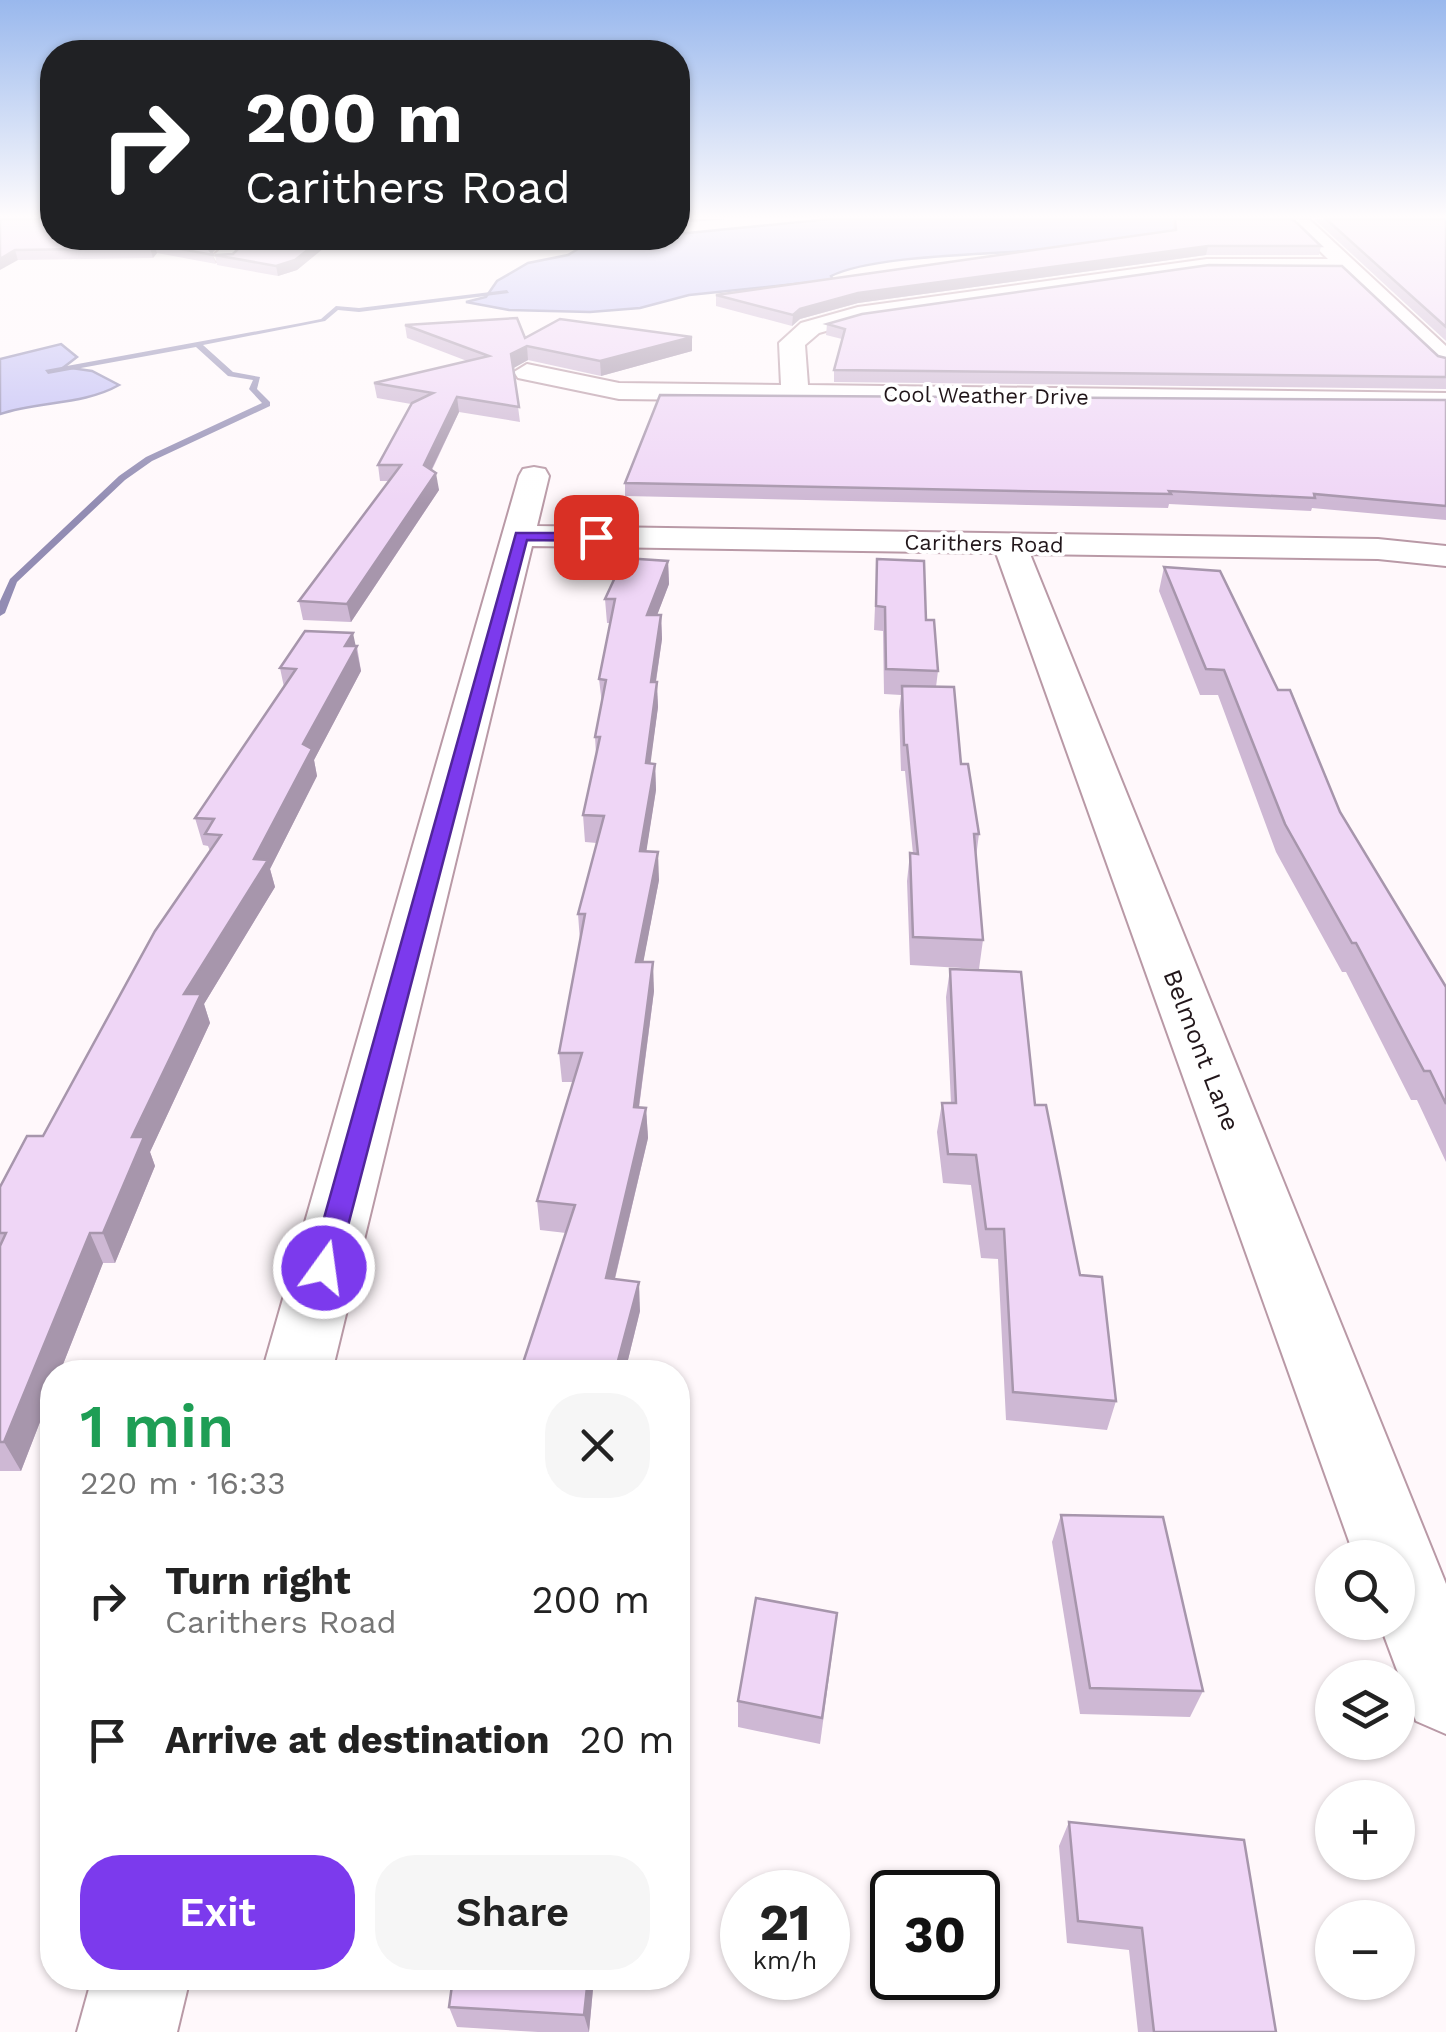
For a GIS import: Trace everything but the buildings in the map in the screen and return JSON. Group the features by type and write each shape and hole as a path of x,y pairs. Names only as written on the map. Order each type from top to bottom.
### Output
{"street":[{"path":"795,393 792,343 810,328 859,314"},
{"path":"1397,314 1446,360"},
{"name":"Cool Weather Drive","path":"527,372 618,391 1446,401"},
{"path":"300,1360 534,476"},
{"name":"Carithers Road","path":"521,536 1378,549 1446,556"},
{"name":"Belmont Lane","path":"1008,543 1388,1540"},
{"name":"Belmont Lane","path":"1415,1609 1446,1690"},
{"path":"128,2032 139,1990"}],"shaded area":[{"path":"61,344 77,357 64,367 92,371 119,385 76,400 0,414 0,359"}],"waterway":[{"path":"197,344 323,320 330,314"},
{"path":"0,613 13,581 122,478 149,459 267,404 253,389 257,379 231,374 197,344"},
{"path":"48,372 197,344"}],"route":[{"path":"324,1268 521,536 596,537"}]}
